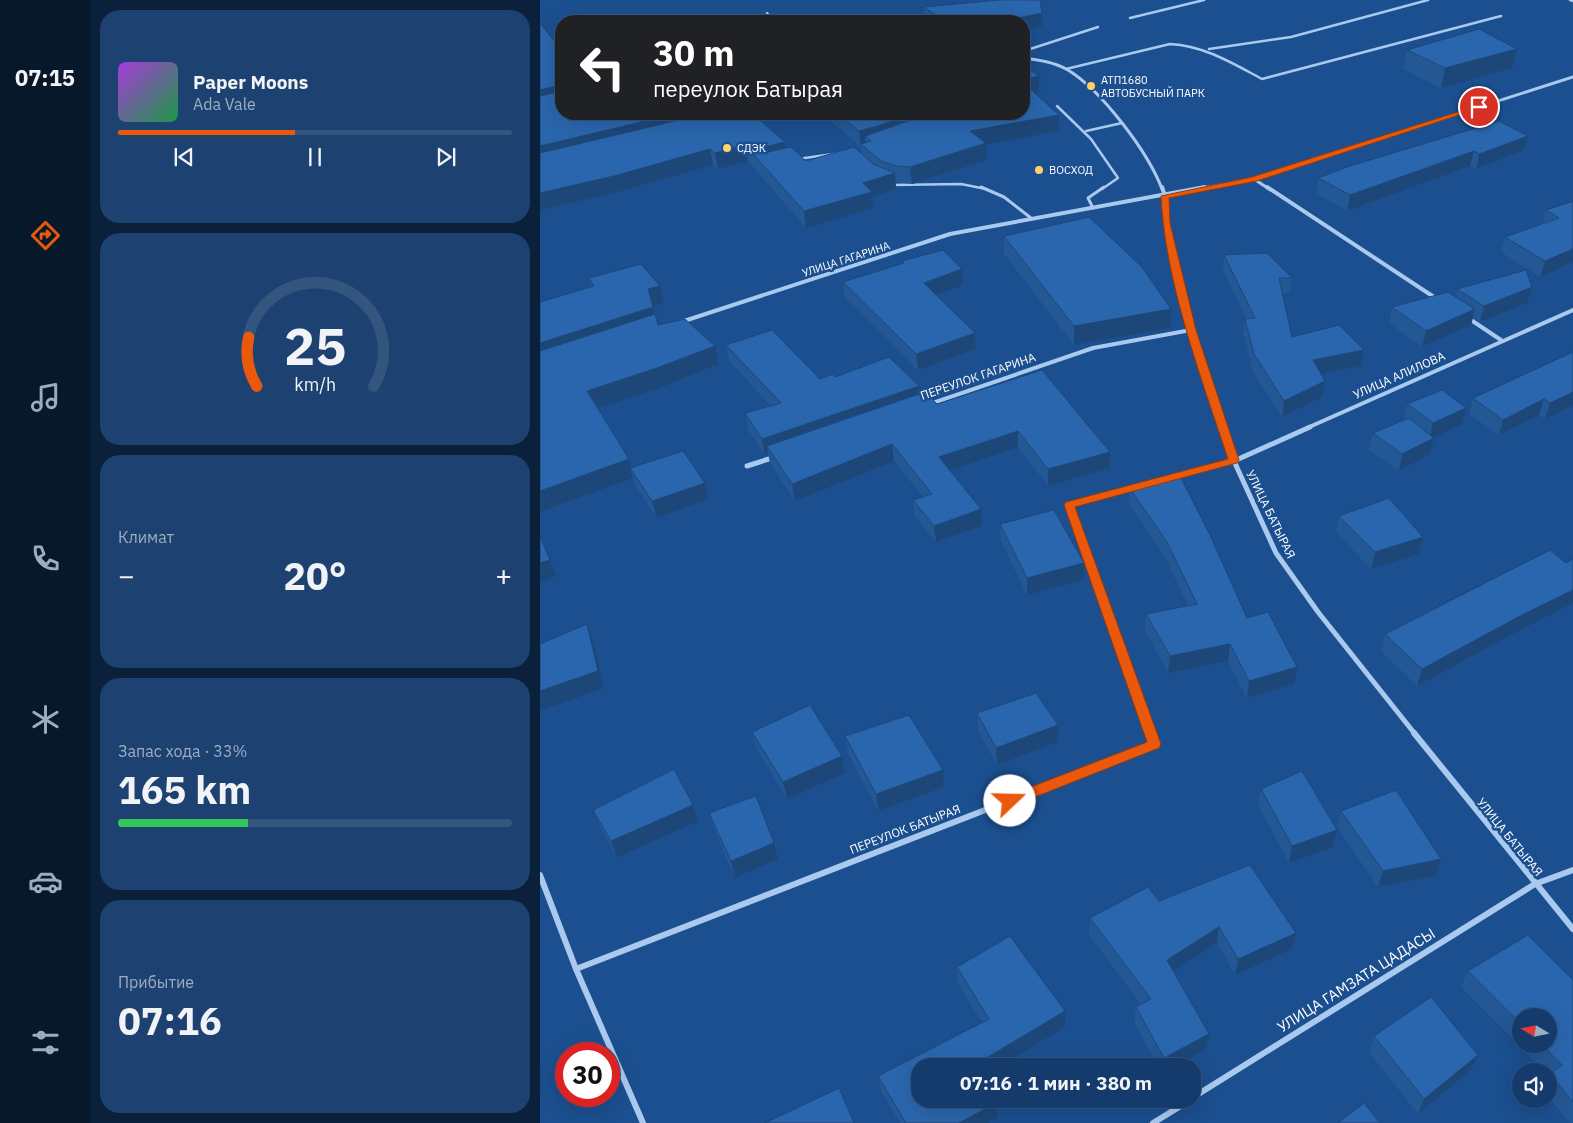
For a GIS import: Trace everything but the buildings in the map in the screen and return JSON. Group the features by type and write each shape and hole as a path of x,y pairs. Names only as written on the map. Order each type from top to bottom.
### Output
{"street":[{"name":"УЛИЦА БАТЫРАЯ","path":"1030,59 1043,60 1066,69 1084,81 1122,123 1158,175 1165,196 1166,223 1191,330 1234,460 1276,552 1318,612 1535,884 1573,928"},
{"name":"УЛИЦА ГАГАРИНА","path":"670,325 950,234 1254,179 1573,77"},
{"path":"1254,179 1443,302"},
{"name":"УЛИЦА АЛИЛОВА","path":"1234,460 1501,340 1573,310"},
{"path":"1460,313 1501,340"},
{"name":"ПЕРЕУЛОК ГАГАРИНА","path":"925,405 1093,348 1191,330"},
{"path":"747,466 784,453"},
{"path":"1170,478 1234,460"},
{"name":"ПЕРЕУЛОК БАТЫРАЯ","path":"576,970 1154,744 1069,505 1142,485"},
{"name":"УЛИЦА ГАМЗАТА ЦАДАСЫ","path":"1201,1092 1535,884 1573,870"},
{"path":"540,875 576,970 643,1123"},
{"name":"УЛИЦА ГАМЗАТА ЦАДАСЫ","path":"1153,1123 1176,1108"}],"lane":[{"path":"1130,18 1204,0"},
{"path":"1206,49 1235,48 1265,43 1428,0"},
{"path":"1066,69 1170,44 1187,44 1206,49 1262,79 1501,16"},
{"path":"1030,49 1098,26"},
{"path":"1057,106 1086,131 1112,165 1118,178 1088,198 1093,208"},
{"path":"1086,131 1122,123"},
{"path":"792,160 835,154"},
{"path":"885,181 893,185 958,184 982,188 999,194 1031,218"}],"place":[{"name":"АТП1680 АВТОБУСНЫЙ ПАРК","path":"1091,86"},
{"name":"СДЭК","path":"727,148"},
{"name":"ВОСХОД","path":"1039,170"}],"route":[{"path":"1010,801 1154,744 1069,505 1234,460 1191,330 1166,223 1165,196 1254,179 1479,107"}]}
